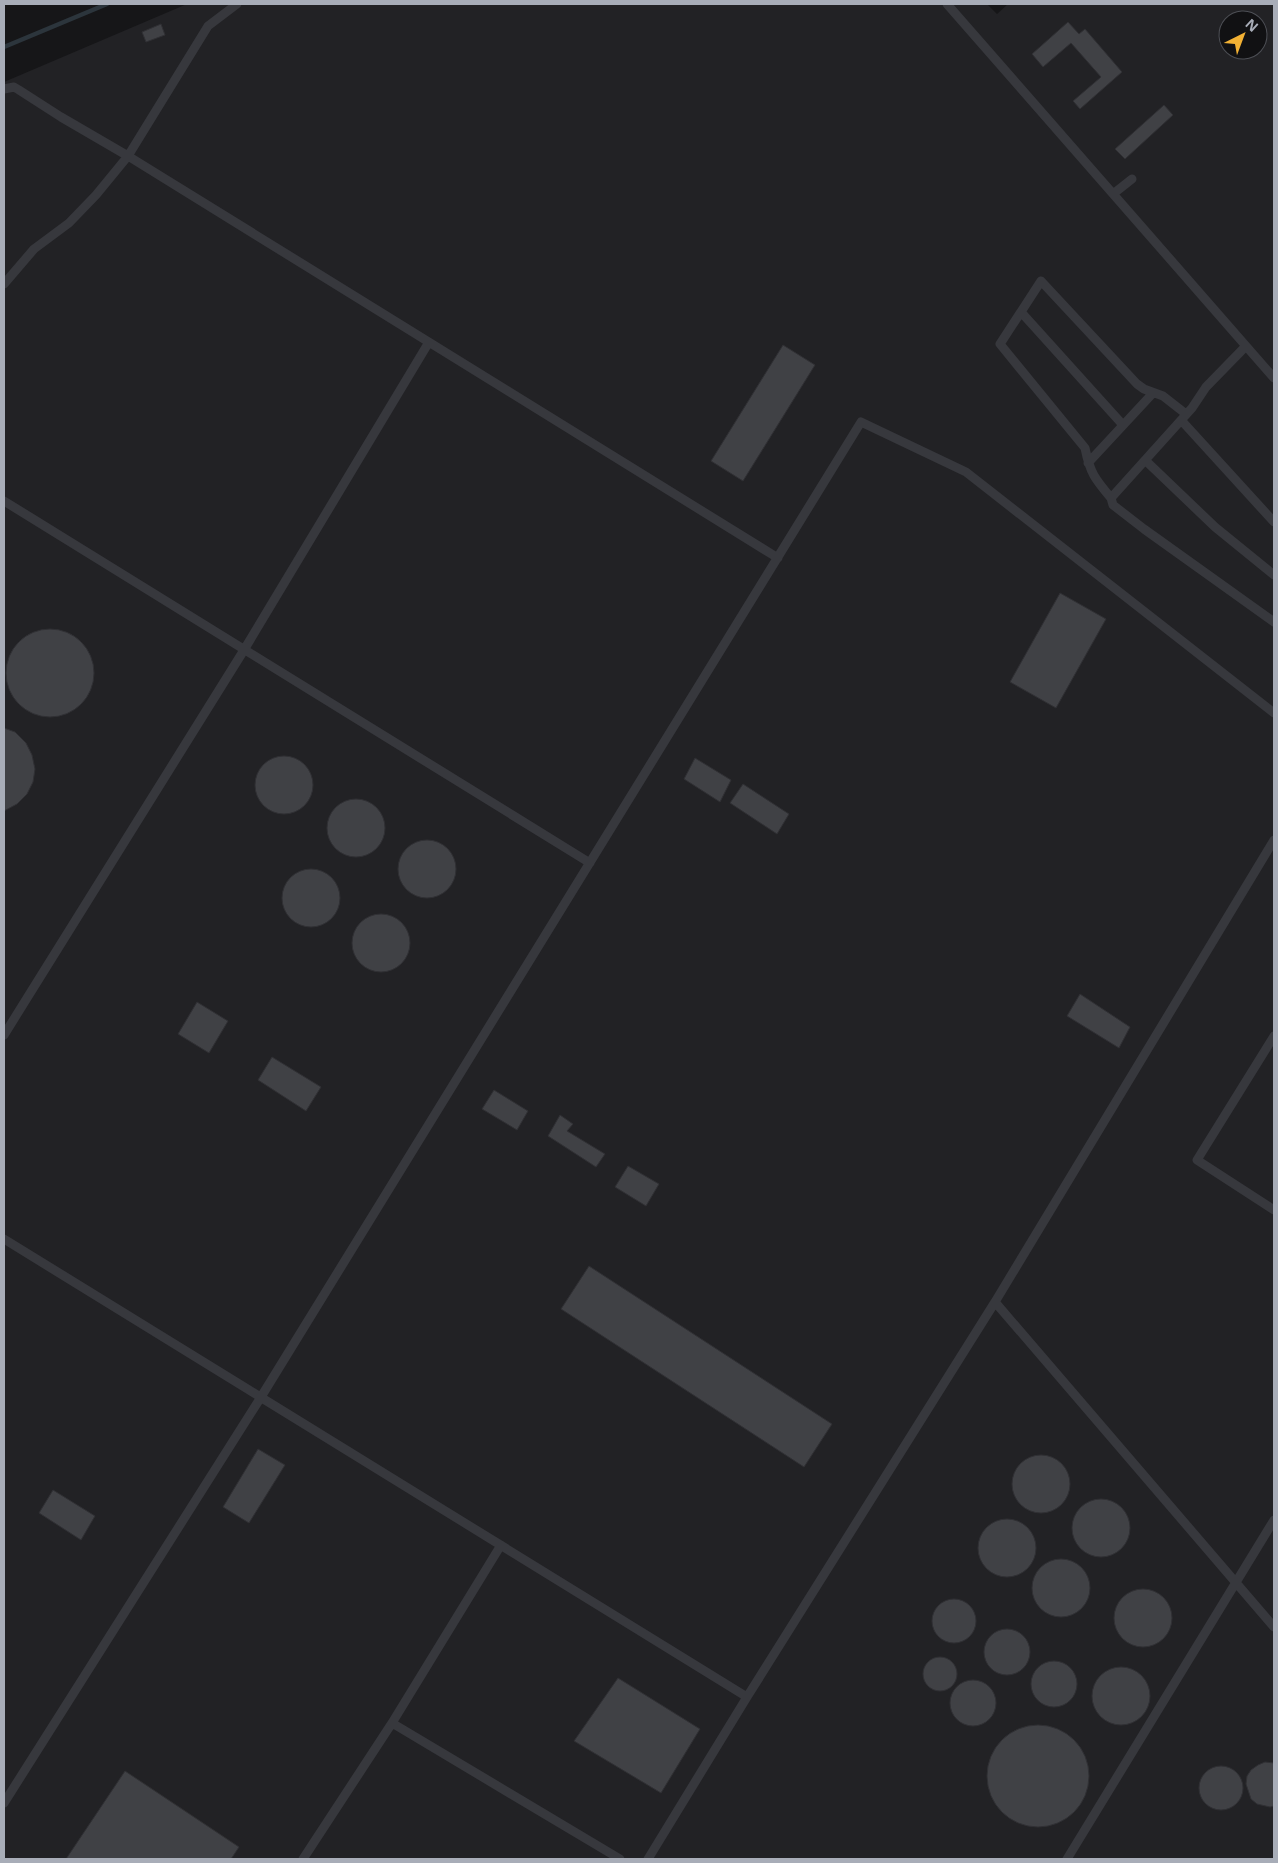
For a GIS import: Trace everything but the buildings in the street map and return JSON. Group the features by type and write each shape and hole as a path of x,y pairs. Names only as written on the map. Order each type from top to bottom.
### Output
{"lane":[{"path":"4,284 34,249 68,223 96,195 128,156 208,26 237,4"},
{"path":"946,4 1274,378"},
{"path":"4,89 14,87 128,156 778,558"},
{"path":"1114,194 1132,179"},
{"path":"1274,522 1186,414 1163,396 1144,389 1137,384 1041,281 1000,344 1085,448 1088,463 1094,477 1111,498 1113,505 1274,622"},
{"path":"1021,312 1123,425"},
{"path":"4,1035 244,650 429,342"},
{"path":"1111,498 1186,414 1206,387 1246,346"},
{"path":"1088,463 1153,393"},
{"path":"4,1803 261,1398 861,422 966,472 1274,713"},
{"path":"1145,460 1215,526 1274,575"},
{"path":"4,501 590,863"},
{"path":"648,1859 747,1697 995,1302 1274,840"},
{"path":"1274,1036 1197,1160 1274,1210"},
{"path":"4,1239 747,1697"},
{"path":"995,1302 1274,1627"},
{"path":"1067,1859 1274,1520"},
{"path":"303,1859 392,1723 501,1545"},
{"path":"392,1723 620,1859"}],"shaded area":[{"path":"187,4 987,4 997,14 1008,4 1274,4 1274,1859 4,1859 4,82"}],"waterway":[{"path":"4,47 107,4"}]}
